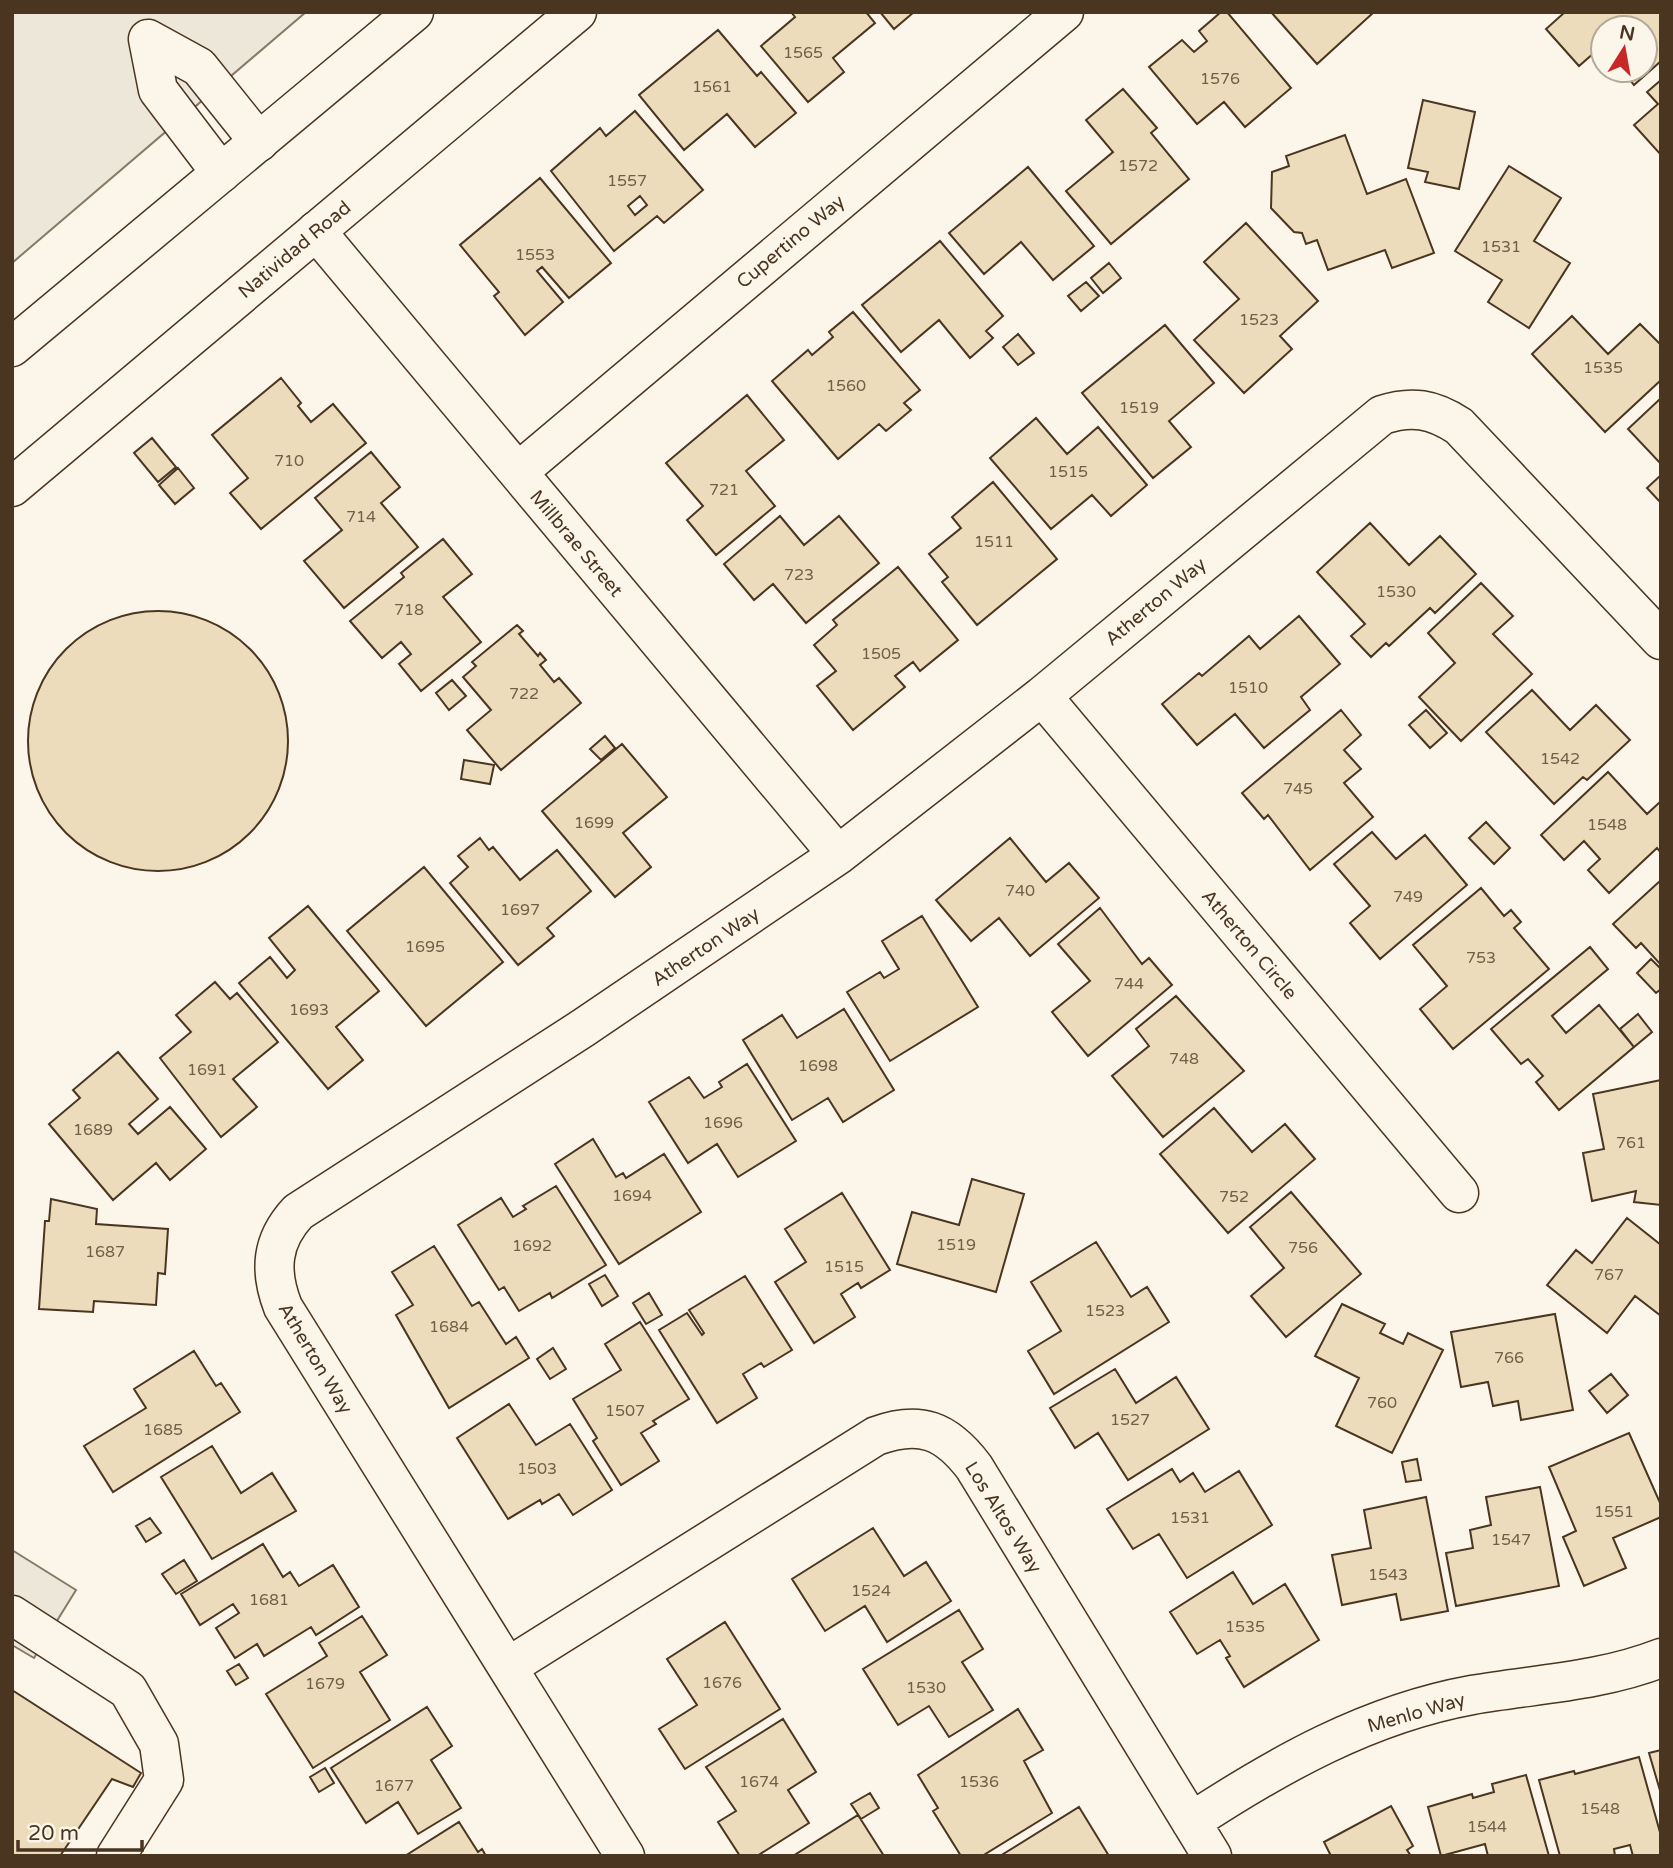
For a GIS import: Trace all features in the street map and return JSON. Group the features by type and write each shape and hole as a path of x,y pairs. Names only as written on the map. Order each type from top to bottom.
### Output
{"street":[{"path":"12,346 414,12"},
{"name":"Natividad Road","path":"12,488 577,12"},
{"name":"Cupertino Way","path":"518,472 1064,12"},
{"path":"221,173 158,90 148,38 199,66 259,142"},
{"name":"Millbrae Street","path":"316,231 838,855"},
{"name":"Atherton Way","path":"625,1856 283,1307 273,1271 278,1240 298,1212 560,1043 838,855 1042,696 1382,415 1400,409 1420,409 1439,413 1459,426 1661,640"},
{"name":"Atherton Circle","path":"1042,696 1459,1193"},
{"name":"Los Altos Way","path":"508,1667 876,1436 898,1428 919,1428 941,1435 958,1446 974,1468 1212,1856"},
{"path":"12,1615 128,1690 159,1744 164,1780 116,1856"},
{"name":"Menlo Way","path":"1191,1822 1261,1776 1358,1728 1471,1696 1587,1680 1661,1658"}],"shaded area":[{"path":"12,12 306,12 12,263"},
{"path":"12,1550 76,1590 34,1658 12,1645"}],"building":[{"path":"791,12 866,12 875,23 833,58 844,72 808,102 761,46 795,17"},
{"path":"880,12 914,12 894,29"},
{"path":"1221,12 1227,12 1291,88 1245,127 1224,102 1197,124 1149,67 1182,40 1194,52 1207,41 1199,31"},
{"path":"1271,12 1374,12 1317,64"},
{"path":"1565,12 1660,12 1661,61 1659,63 1659,14 1589,14 1589,57 1579,66 1546,29"},
{"path":"718,30 757,76 761,72 796,113 755,147 727,114 684,150 639,95"},
{"path":"1661,80 1661,155 1634,125 1658,104 1647,92"},
{"path":"1123,89 1157,128 1151,133 1189,179 1111,244 1066,191 1113,152 1086,120"},
{"path":"1423,100 1475,112 1459,189 1425,182 1428,172 1408,168"},
{"path":"635,111 703,190 664,223 657,216 614,251 551,171 600,128 606,136","holes":["640,196 647,205 635,215 628,206"]},
{"path":"1345,135 1367,194 1406,179 1434,253 1392,268 1385,250 1328,270 1317,240 1306,244 1302,233 1294,232 1271,208 1272,172 1289,166 1286,156"},
{"path":"1509,166 1561,198 1534,241 1570,263 1529,328 1488,302 1502,280 1455,251"},
{"path":"1028,167 1094,246 1053,280 1021,242 984,274 949,233"},
{"path":"540,178 611,263 569,298 542,267 537,271 563,302 525,335 494,296 499,292 460,245"},
{"path":"1246,223 1318,301 1280,336 1292,349 1244,393 1194,340 1239,299 1204,262"},
{"path":"940,241 1003,316 986,331 993,338 970,358 939,320 901,352 862,305"},
{"path":"1109,263 1121,278 1103,293 1091,278"},
{"path":"1086,282 1099,296 1081,311 1068,296"},
{"path":"853,312 920,390 904,403 911,410 886,431 879,424 838,459 772,381 808,350 812,355 833,337 829,332"},
{"path":"1572,316 1608,354 1640,324 1661,345 1661,380 1605,432 1532,354"},
{"path":"1165,325 1214,383 1169,421 1191,447 1153,478 1082,393"},
{"path":"1018,334 1034,353 1018,365 1003,347"},
{"path":"281,378 301,403 298,406 311,422 333,404 366,443 261,529 230,493 248,478 212,435"},
{"path":"747,395 784,440 746,471 775,506 716,555 687,520 703,506 666,463"},
{"path":"1661,398 1661,464 1628,429"},
{"path":"1036,418 1067,454 1098,427 1147,485 1111,516 1092,495 1051,529 990,458"},
{"path":"152,438 176,467 158,482 134,453"},
{"path":"371,452 400,487 381,503 418,547 344,608 304,561 342,530 315,498"},
{"path":"178,468 194,488 175,504 159,485"},
{"path":"1661,475 1661,503 1647,488"},
{"path":"993,482 1057,559 977,625 942,582 948,577 929,554 961,528 952,517"},
{"path":"780,516 804,545 839,516 879,563 806,623 773,584 754,600 724,564"},
{"path":"1370,523 1409,565 1440,536 1476,574 1435,613 1430,608 1389,646 1386,643 1371,657 1351,636 1365,624 1317,572"},
{"path":"443,539 472,574 443,597 481,642 421,691 399,664 411,654 401,642 382,658 350,621 404,577 401,573"},
{"path":"898,567 958,640 920,671 913,662 895,676 905,687 853,730 817,686 836,671 814,645 837,625 833,620"},
{"path":"1481,583 1513,616 1493,634 1532,674 1461,741 1419,697 1455,663 1428,633"},
{"path":"158,611 208,621 230,633 250,649 266,669 278,691 288,741 278,791 266,813 250,833 230,849 208,861 158,871 108,861 86,849 66,833 50,813 38,791 28,741 38,691 50,669 66,649 86,633 108,621"},
{"path":"1299,616 1340,664 1301,697 1310,710 1264,748 1235,714 1197,745 1162,704 1199,673 1202,676 1249,636 1260,649"},
{"path":"517,625 523,631 519,634 538,656 540,653 546,660 540,665 554,682 559,678 581,703 501,770 467,730 491,710 463,677 476,666 472,662"},
{"path":"452,680 466,696 449,710 436,693"},
{"path":"1532,690 1570,730 1596,705 1630,740 1587,780 1583,777 1554,804 1486,732"},
{"path":"1341,710 1361,735 1344,750 1361,769 1344,783 1373,817 1310,870 1268,815 1264,819 1242,793"},
{"path":"1426,710 1447,733 1430,748 1409,725"},
{"path":"605,736 615,748 601,760 590,749"},
{"path":"622,744 667,797 623,833 651,867 615,897 542,811"},
{"path":"464,760 494,765 490,784 461,779"},
{"path":"1608,772 1647,814 1661,801 1661,853 1657,848 1609,893 1588,870 1600,859 1584,841 1564,860 1541,835"},
{"path":"1486,822 1510,848 1494,864 1469,838"},
{"path":"1372,832 1396,859 1425,835 1467,885 1380,959 1350,923 1370,906 1334,864"},
{"path":"480,838 489,850 493,847 520,880 557,850 591,891 547,928 554,936 518,965 450,883 468,867 458,856"},
{"path":"1010,838 1046,882 1069,863 1099,898 1030,956 999,918 971,941 936,900"},
{"path":"424,867 503,962 426,1026 347,931"},
{"path":"1661,880 1661,965 1641,943 1636,948 1613,924"},
{"path":"1481,888 1504,916 1511,910 1521,922 1514,928 1549,969 1453,1049 1420,1009 1447,986 1413,945"},
{"path":"308,906 379,991 336,1027 363,1060 328,1089 239,983 270,957 287,978 295,970 269,938"},
{"path":"1100,908 1142,964 1149,958 1172,985 1088,1056 1052,1012 1090,981 1058,944"},
{"path":"922,916 978,1007 890,1061 847,992 880,972 884,978 899,969 882,941"},
{"path":"1590,947 1608,969 1552,1016 1566,1033 1599,1005 1634,1047 1559,1110 1536,1082 1543,1076 1528,1059 1521,1064 1491,1029"},
{"path":"1651,959 1661,969 1661,989 1656,993 1637,973"},
{"path":"215,982 230,999 237,993 278,1042 233,1079 257,1107 221,1137 160,1058 191,1032 176,1015"},
{"path":"1176,996 1244,1071 1163,1137 1112,1076 1149,1046 1136,1029"},
{"path":"844,1009 894,1090 843,1122 828,1098 792,1120 743,1040 782,1015 797,1038"},
{"path":"1638,1014 1652,1032 1634,1047 1620,1029"},
{"path":"118,1052 158,1099 129,1124 138,1134 170,1107 206,1149 170,1180 156,1163 113,1200 49,1124 80,1098 73,1090"},
{"path":"747,1064 796,1141 738,1177 717,1144 688,1163 649,1102 689,1077 704,1098 722,1087 719,1082"},
{"path":"1661,1080 1661,1205 1634,1202 1636,1191 1592,1201 1583,1153 1604,1149 1593,1094"},
{"path":"1214,1108 1252,1152 1285,1124 1315,1159 1228,1233 1160,1154"},
{"path":"593,1139 616,1177 623,1173 626,1178 664,1154 701,1212 619,1264 555,1164"},
{"path":"972,1179 1024,1194 996,1292 897,1264 912,1212 959,1225"},
{"path":"556,1186 606,1265 552,1298 550,1293 519,1311 504,1287 499,1290 458,1225 501,1198 513,1217 526,1209 523,1206"},
{"path":"1291,1192 1361,1274 1286,1337 1251,1296 1284,1268 1250,1227"},
{"path":"842,1193 890,1270 861,1288 858,1283 841,1294 855,1317 814,1343 775,1282 806,1262 785,1229"},
{"path":"51,1199 97,1209 96,1224 168,1229 165,1274 158,1273 156,1305 94,1301 93,1312 39,1309 45,1221 49,1221"},
{"path":"1627,1218 1661,1245 1661,1316 1635,1296 1607,1333 1547,1285 1576,1250 1592,1263"},
{"path":"1096,1242 1131,1297 1147,1287 1169,1322 1054,1394 1028,1351 1061,1331 1031,1282"},
{"path":"434,1246 472,1306 479,1302 506,1344 516,1337 529,1358 449,1408 396,1315 413,1305 392,1272"},
{"path":"605,1275 618,1296 602,1306 589,1284"},
{"path":"745,1276 792,1350 764,1367 761,1363 743,1374 757,1398 717,1423 659,1330 687,1313 702,1335 704,1333 689,1310"},
{"path":"649,1293 662,1315 646,1324 633,1303"},
{"path":"1342,1304 1385,1324 1380,1333 1403,1344 1408,1333 1443,1350 1392,1453 1336,1426 1359,1378 1315,1356"},
{"path":"1555,1314 1573,1410 1521,1420 1518,1401 1493,1406 1488,1382 1461,1387 1451,1332"},
{"path":"640,1322 689,1399 653,1421 656,1424 641,1433 659,1461 621,1485 593,1441 597,1438 573,1399 621,1370 605,1344"},
{"path":"553,1348 566,1369 550,1379 537,1359"},
{"path":"194,1351 216,1386 221,1383 240,1412 113,1492 84,1446 146,1408 134,1389"},
{"path":"1115,1369 1136,1403 1176,1377 1209,1429 1128,1480 1098,1433 1075,1448 1050,1408"},
{"path":"1611,1374 1628,1395 1607,1413 1589,1391"},
{"path":"509,1404 536,1445 570,1424 612,1490 573,1515 559,1494 542,1504 540,1500 508,1519 457,1438"},
{"path":"1629,1433 1661,1505 1661,1517 1613,1538 1626,1568 1584,1586 1563,1537 1576,1531 1549,1467"},
{"path":"212,1446 241,1493 272,1473 296,1511 212,1559 161,1477"},
{"path":"1417,1459 1421,1480 1406,1482 1402,1462"},
{"path":"1172,1469 1180,1482 1193,1473 1205,1492 1239,1471 1272,1525 1187,1578 1159,1534 1133,1549 1107,1509"},
{"path":"1540,1487 1559,1586 1456,1606 1446,1553 1473,1548 1470,1530 1491,1525 1486,1497"},
{"path":"1426,1497 1448,1611 1401,1620 1396,1594 1342,1605 1332,1555 1371,1548 1364,1510"},
{"path":"150,1518 161,1533 146,1542 136,1526"},
{"path":"873,1528 904,1576 926,1562 951,1601 887,1642 865,1606 825,1631 792,1579"},
{"path":"263,1544 283,1577 290,1572 299,1586 333,1565 359,1607 316,1635 311,1627 264,1656 257,1644 235,1658 216,1628 239,1613 233,1604 200,1625 181,1594"},
{"path":"184,1560 197,1581 176,1594 162,1574"},
{"path":"1233,1572 1253,1604 1285,1584 1319,1640 1244,1687 1226,1658 1230,1656 1220,1640 1197,1654 1170,1612"},
{"path":"959,1610 983,1649 962,1662 993,1710 949,1737 929,1706 898,1725 863,1669"},
{"path":"362,1616 387,1655 360,1672 390,1720 313,1768 266,1694 327,1656 319,1643"},
{"path":"725,1622 780,1709 685,1769 659,1729 697,1705 667,1659"},
{"path":"239,1664 248,1678 236,1685 227,1671"},
{"path":"12,1690 141,1773 133,1787 112,1779 60,1856 12,1856"},
{"path":"427,1707 452,1746 431,1760 461,1808 418,1834 398,1802 366,1823 331,1768"},
{"path":"1018,1709 1043,1750 1024,1761 1052,1813 982,1856 961,1856 933,1811 938,1808 918,1775"},
{"path":"783,1719 816,1772 788,1790 809,1823 757,1856 740,1856 718,1822 736,1811 706,1767"},
{"path":"1661,1750 1661,1794 1649,1753"},
{"path":"1639,1757 1661,1836 1661,1856 1633,1856 1630,1845 1614,1849 1615,1856 1560,1856 1539,1780 1574,1771 1575,1774"},
{"path":"325,1768 334,1783 319,1792 310,1777"},
{"path":"1526,1775 1549,1856 1488,1856 1485,1844 1441,1856 1428,1807 1472,1794 1473,1798 1494,1792 1492,1784"},
{"path":"870,1793 879,1808 861,1819 851,1804"},
{"path":"1391,1806 1413,1846 1407,1850 1411,1856 1331,1856 1324,1842"},
{"path":"1079,1807 1109,1856 1000,1856"},
{"path":"858,1815 884,1856 793,1856"},
{"path":"459,1822 478,1852 482,1849 486,1856 405,1856"}]}
